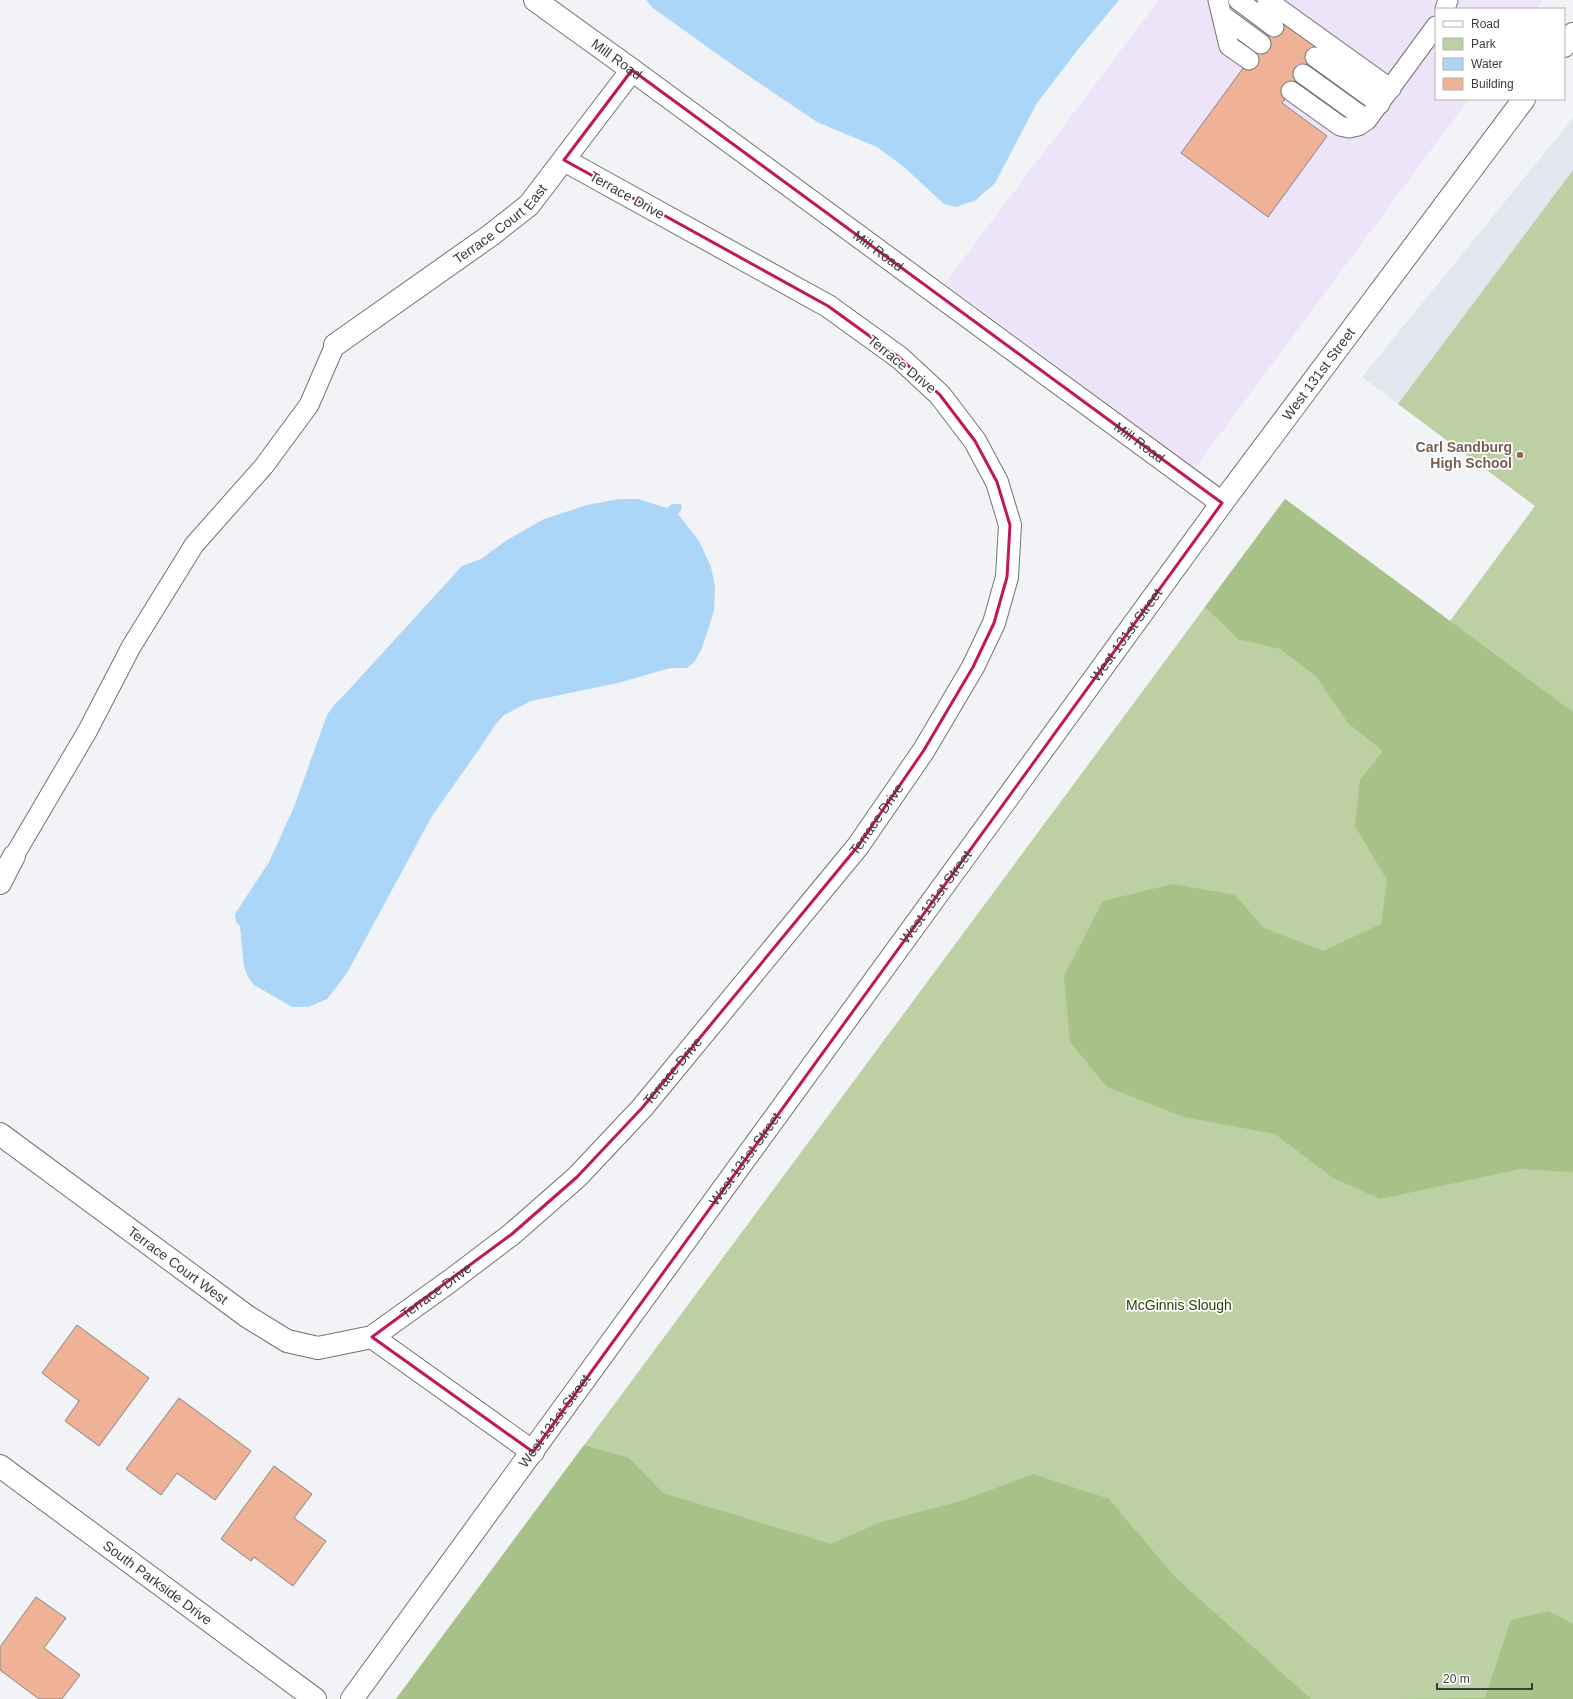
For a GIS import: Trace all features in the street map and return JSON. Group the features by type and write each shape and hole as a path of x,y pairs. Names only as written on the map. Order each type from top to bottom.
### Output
{"street":[{"name":"Mill Road","path":"535,0 1222,503"},
{"path":"1565,45 1573,34"},
{"name":"Terrace Court East","path":"335,345 491,235 529,206 632,70"},
{"name":"West 131st Street","path":"352,1699 1222,503 1523,100"},
{"name":"Terrace Drive","path":"372,1337 512,1234 577,1177 642,1108 862,840 924,750 973,667 994,622 1007,577 1010,525 997,482 975,441 940,395 900,358 828,306 564,160"},
{"path":"0,883 14,856"},
{"name":"Terrace Court West","path":"0,1134 248,1317 286,1342 318,1348 372,1337"},
{"path":"372,1337 533,1452"},
{"name":"South Parkside Drive","path":"0,1466 314,1699"}],"lane":[{"path":"1238,0 1274,27"},
{"path":"1267,0 1385,96"},
{"path":"1221,8 1261,44"},
{"path":"1221,8 1229,46 1249,60"},
{"path":"1291,91 1340,126 1349,128 1358,126 1367,120 1435,27"},
{"path":"1315,57 1385,96"},
{"path":"1303,74 1367,120"},
{"path":"14,856 88,730 131,647 194,545 264,466 309,405 335,345"}],"highlighted area":[{"path":"632,70 1222,503 533,1452 372,1337 512,1234 577,1177 642,1108 858,846 924,750 973,667 994,623 1007,577 1010,525 997,482 975,441 940,395 900,358 828,306 564,160"}],"shaded area":[{"path":"1159,0 1542,0 1537,8 1435,8 1435,100 1468,100 1195,468 945,283"},
{"name":"Carl Sandburg High School","path":"1573,118 1573,713 1450,621 1535,506 1362,377"}],"green space":[{"name":"McGinnis Slough","path":"1573,170 1573,1699 396,1699 1285,499 1450,621 1535,506 1398,404"},
{"path":"1285,499 1573,712 1573,1172 1521,1169 1380,1199 1333,1178 1275,1134 1184,1117 1107,1087 1070,1042 1064,976 1103,901 1173,884 1235,895 1264,928 1323,951 1381,924 1387,880 1355,826 1360,780 1383,751 1348,723 1316,676 1280,649 1238,639 1205,607"},
{"path":"584,1445 629,1458 663,1493 831,1544 881,1522 961,1501 1033,1474 1109,1499 1176,1578 1311,1699 396,1699"},
{"path":"1548,1611 1573,1624 1573,1699 1399,1699 1485,1698 1511,1620"}],"water":[{"path":"646,0 1119,0 1080,47 1037,103 995,183 976,200 956,207 944,204 904,167 877,147 817,122 734,66 653,8"},
{"path":"619,499 638,499 667,508 672,504 681,504 682,508 678,514 699,541 711,567 715,586 714,611 702,648 695,661 687,668 670,668 618,683 531,701 504,715 495,725 432,816 347,973 327,999 308,1007 292,1007 254,985 248,977 244,967 240,926 236,922 235,914 269,862 294,807 327,715 335,704 462,566 481,559 507,540 544,519 587,505"}],"building":[{"path":"1282,15 1324,46 1282,103 1327,136 1268,217 1181,153"},
{"path":"77,1325 149,1378 99,1446 65,1421 79,1401 42,1373"},
{"path":"179,1398 251,1451 215,1500 177,1473 161,1495 126,1469"},
{"path":"274,1466 312,1494 294,1518 326,1541 293,1586 254,1557 251,1561 221,1539"},
{"path":"36,1597 66,1618 44,1648 80,1675 62,1699 39,1699 0,1670 0,1647"}],"place":[{"name":"Carl Sandburg High School","path":"1520,455"}]}
